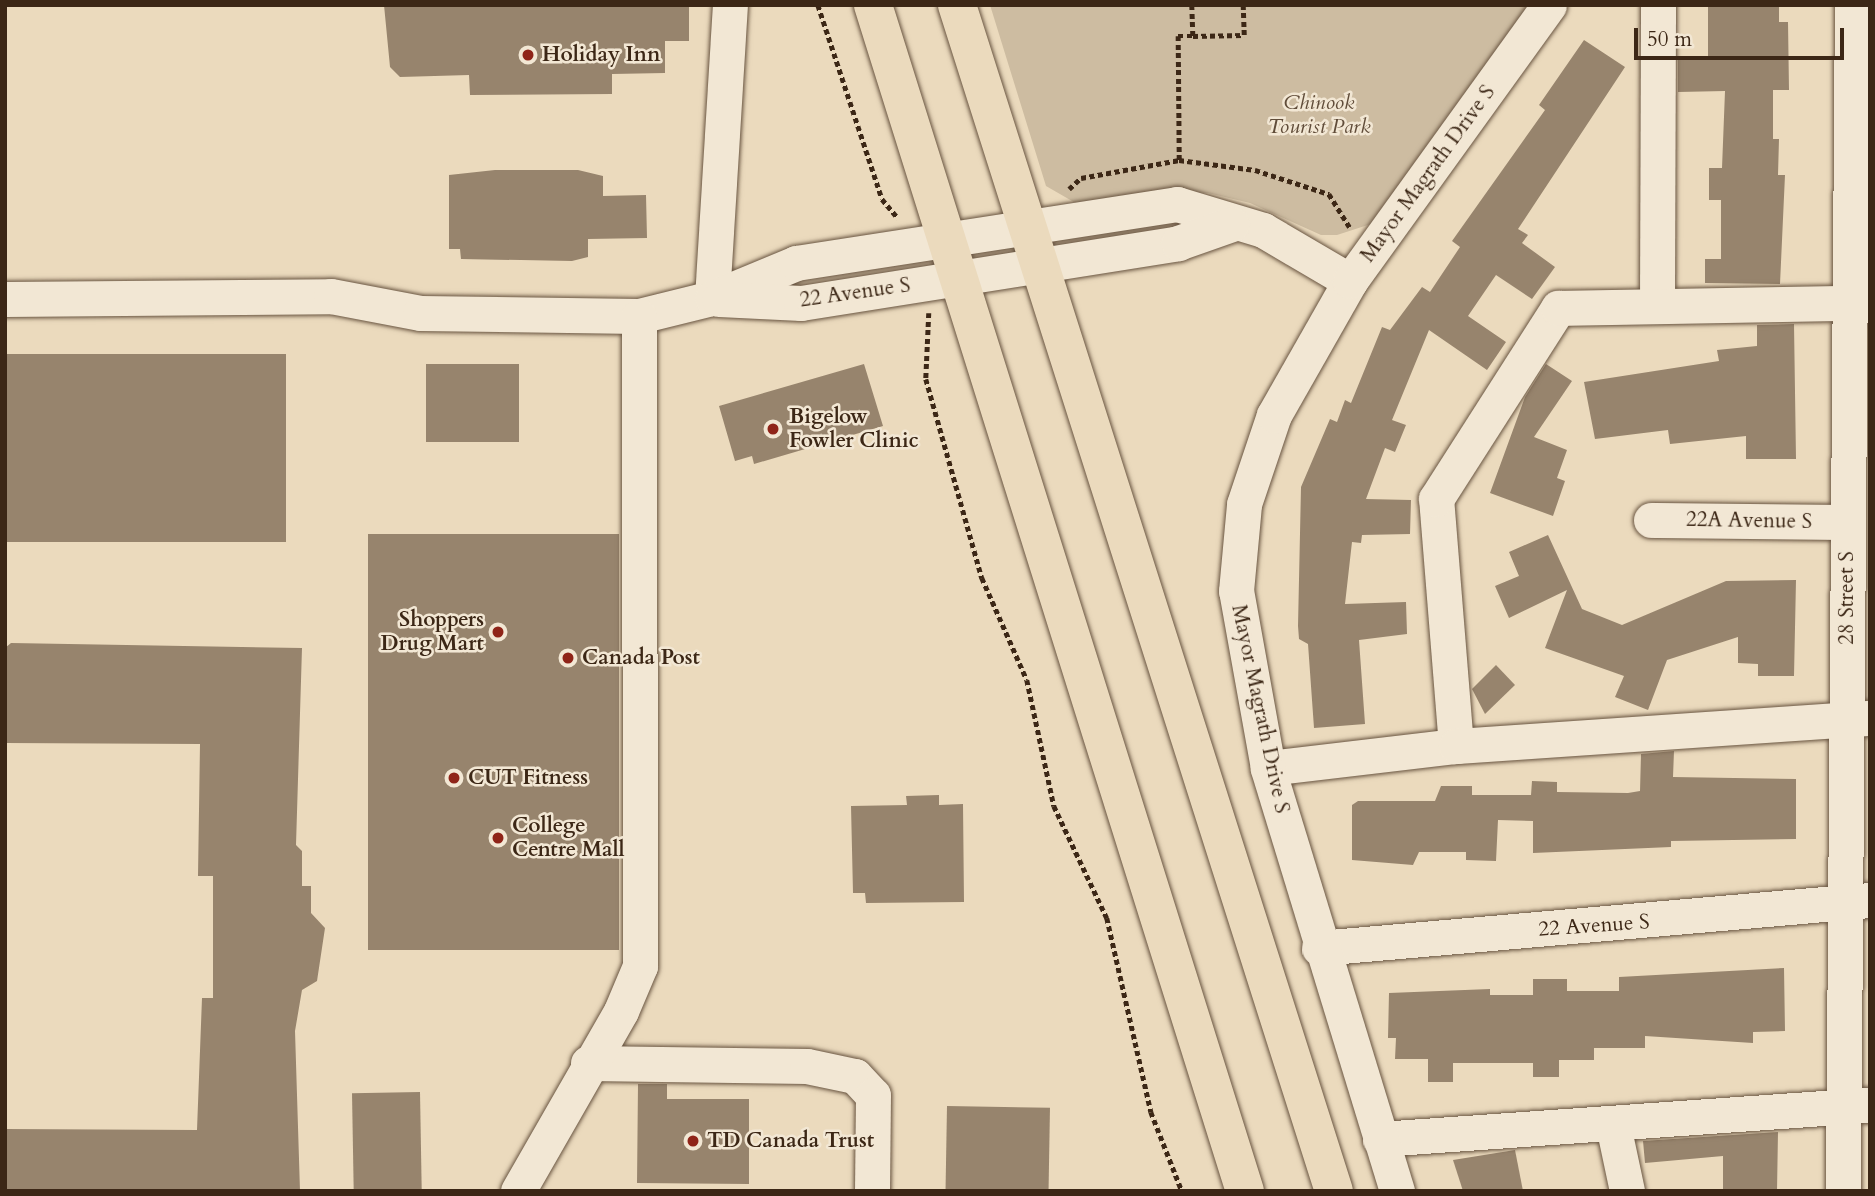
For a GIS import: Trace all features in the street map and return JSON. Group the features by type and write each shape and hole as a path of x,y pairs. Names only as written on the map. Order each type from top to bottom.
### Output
{"main road":[{"path":"873,5 961,277 1245,1191"},
{"path":"943,5 975,61"},
{"path":"957,5 1334,1191"}],"street":[{"path":"5,299 318,295 421,313 639,316 712,299 730,5"},
{"name":"Mayor Magrath Drive S","path":"1397,1191 1319,948 1268,768 1236,591 1244,504 1274,415 1350,281 1549,5"},
{"path":"1657,303 1658,5"},
{"name":"28 Street S","path":"1843,1191 1857,1106 1858,719 1848,522 1852,5"},
{"name":"22 Avenue S","path":"712,299 796,263 947,237 1177,204 1233,224 1264,230 1350,281"},
{"name":"22 Avenue S","path":"712,299 801,303 1178,243 1233,224"},
{"path":"1456,746 1436,499 1558,308 1657,303 1850,303"},
{"path":"518,1191 588,1063 621,1011 642,945 639,316"},
{"name":"22A Avenue S","path":"1651,520 1848,522"},
{"path":"1268,768 1456,746 1858,719"},
{"name":"22 Avenue S","path":"1319,948 1858,901"},
{"path":"588,1063 807,1066 855,1076 873,1095 872,1191"},
{"path":"1380,1139 1613,1125 1857,1106"},
{"path":"1613,1125 1627,1191"}],"path":[{"path":"818,5 882,199 897,212"},
{"path":"1192,5 1193,36"},
{"path":"1179,160 1178,36 1244,35 1243,5"},
{"path":"1065,197 1081,178 1179,160 1255,170 1329,194 1345,212 1352,233"},
{"path":"931,318 926,379 982,578 1027,680 1054,806 1107,918 1151,1112 1182,1191"}],"green space":[{"name":"Chinook Tourist Park","path":"990,5 1536,5 1374,223 1337,235 1321,235 1250,203 1208,193 1165,191 1079,205 1046,186"}],"building":[{"name":"Holiday Inn","path":"384,5 689,5 689,41 665,41 665,73 612,74 612,94 470,95 469,75 400,77 390,67"},
{"path":"1708,5 1779,5 1779,22 1788,22 1789,90 1773,90 1773,139 1779,139 1778,175 1785,175 1780,284 1705,283 1705,259 1721,259 1721,200 1709,200 1709,168 1722,168 1725,91 1678,92 1678,59 1708,59"},
{"path":"1584,40 1625,67 1518,229 1528,235 1522,243 1555,267 1532,299 1496,275 1468,316 1506,342 1487,370 1429,330 1392,420 1406,425 1395,452 1385,448 1366,499 1411,500 1410,534 1362,535 1361,543 1352,542 1345,604 1406,602 1407,634 1359,640 1365,724 1314,728 1308,644 1299,639 1298,626 1301,487 1330,419 1337,422 1345,400 1351,403 1382,327 1390,330 1422,287 1430,292 1460,247 1452,241 1545,110 1539,105"},
{"path":"495,170 578,170 603,176 603,196 646,195 647,238 588,239 588,257 572,261 461,259 460,249 449,249 449,175"},
{"path":"1794,324 1796,459 1746,459 1746,436 1670,444 1668,430 1595,439 1584,382 1719,361 1717,350 1757,346 1757,325"},
{"path":"5,354 286,354 286,542 5,542"},
{"path":"426,364 519,364 519,442 426,442"},
{"path":"864,364 883,426 754,464 752,456 735,461 719,406"},
{"path":"1546,364 1572,381 1534,437 1567,450 1557,478 1565,481 1553,516 1490,493 1525,397"},
{"path":"368,534 619,534 619,950 368,950"},
{"path":"1548,535 1582,609 1622,625 1726,581 1796,580 1794,676 1758,676 1758,664 1738,663 1738,637 1667,660 1648,710 1615,697 1624,676 1545,648 1567,590 1509,618 1495,586 1519,576 1509,552"},
{"path":"11,643 302,648 296,845 302,851 302,886 311,886 311,913 325,928 317,981 302,990 295,1031 300,1191 5,1191 5,1129 197,1130 202,998 213,998 213,876 198,876 200,744 5,743 5,648"},
{"path":"1496,665 1515,685 1485,714 1472,689"},
{"path":"1674,751 1673,777 1796,779 1796,839 1671,841 1671,847 1533,853 1533,821 1498,820 1496,861 1466,860 1466,852 1419,852 1413,865 1352,860 1352,805 1358,801 1435,801 1441,786 1472,786 1472,795 1531,795 1532,781 1557,782 1557,792 1628,793 1640,791 1641,754"},
{"path":"939,795 939,805 963,804 964,902 866,903 865,893 853,893 851,806 907,805 906,796"},
{"path":"1784,968 1785,1031 1753,1032 1753,1043 1645,1036 1645,1048 1594,1048 1594,1060 1559,1060 1559,1077 1533,1077 1533,1063 1453,1063 1453,1082 1428,1082 1428,1059 1395,1059 1396,1038 1388,1038 1389,993 1490,989 1490,995 1533,995 1533,979 1567,979 1567,991 1619,991 1619,977"},
{"name":"TD Canada Trust","path":"638,1084 667,1084 667,1099 749,1099 749,1184 637,1183"},
{"path":"420,1092 422,1191 354,1191 352,1093"},
{"path":"947,1106 1050,1108 1049,1191 946,1191"},
{"path":"1778,1132 1777,1191 1723,1191 1723,1156 1645,1163 1643,1141"},
{"path":"1515,1150 1523,1191 1463,1191 1453,1160"}],"place":[{"name":"Holiday Inn","path":"528,55"},
{"name":"Bigelow Fowler Clinic","path":"773,429"},
{"name":"Shoppers Drug Mart","path":"498,632"},
{"name":"Canada Post","path":"568,658"},
{"name":"CUT Fitness","path":"454,778"},
{"name":"College Centre Mall","path":"498,838"},
{"name":"TD Canada Trust","path":"693,1141"}]}
